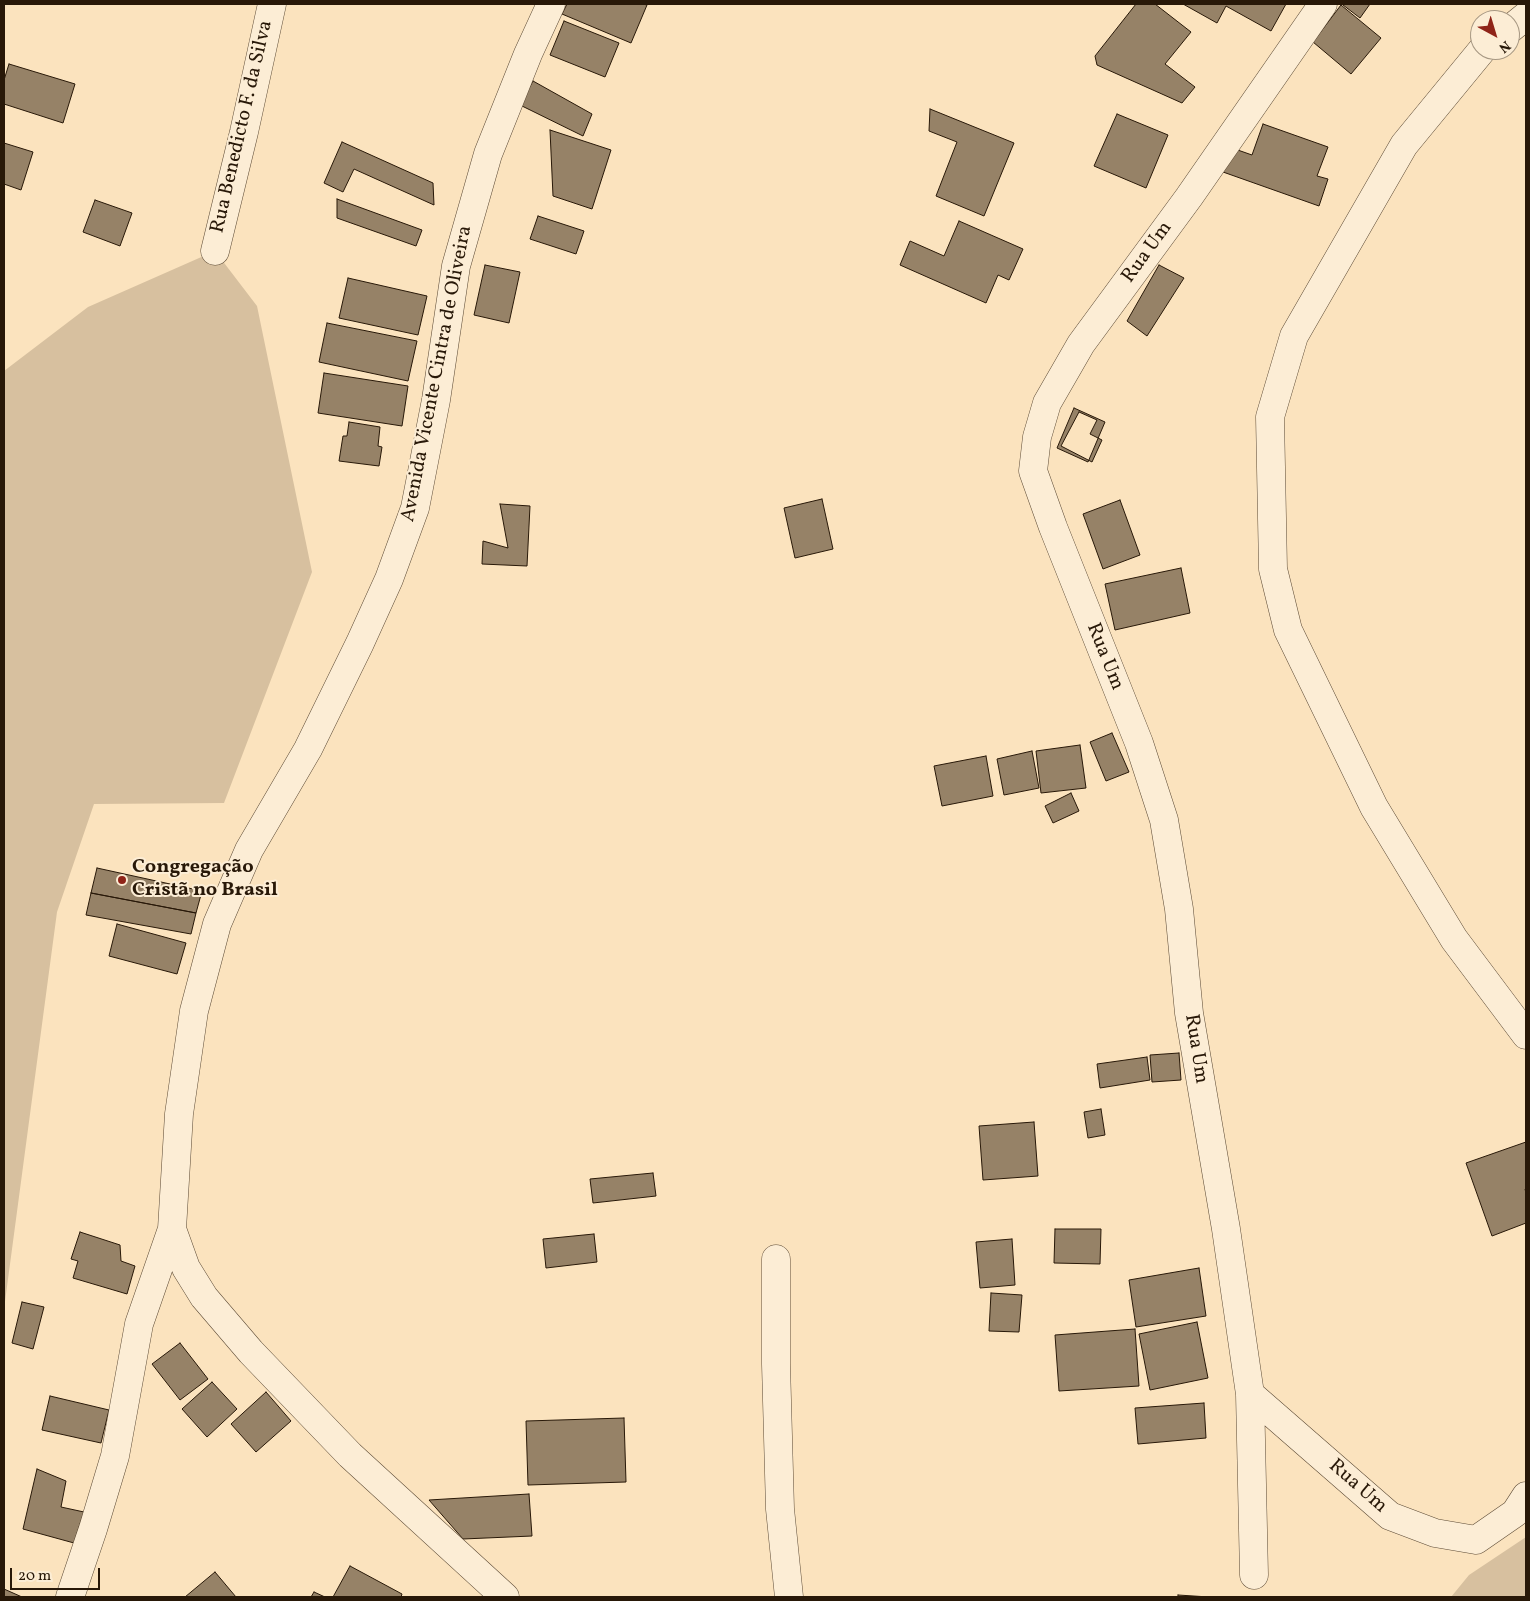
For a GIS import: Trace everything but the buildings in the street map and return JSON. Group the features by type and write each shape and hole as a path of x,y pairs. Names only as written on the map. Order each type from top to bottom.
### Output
{"street":[{"name":"Rua Benedicto F. da Silva","path":"215,251 272,4"},
{"name":"Avenida Vicente Cintra de Oliveira","path":"70,1597 94,1530 115,1456 139,1324 172,1229 179,1114 194,1011 217,924 248,850 308,749 360,643 389,579 415,508 436,400 456,266 488,154 528,54 551,4"},
{"name":"Rua Um","path":"1254,1575 1250,1394 1226,1229 1189,1013 1179,909 1164,820 1139,743 1053,527 1033,470 1036,437 1047,403 1081,344 1189,197 1323,4"},
{"path":"1474,60 1404,145 1294,336 1270,417 1273,569 1288,630 1374,807 1454,939 1526,1035"},
{"path":"172,1229 186,1268 204,1297 251,1352 350,1455 505,1597"},
{"path":"776,1260 776,1364 780,1509 789,1597"},
{"name":"Rua Um","path":"1250,1394 1390,1516 1435,1534 1476,1540 1515,1513 1526,1496"}],"shaded area":[{"path":"215,251 257,306 312,572 224,803 94,804 57,912 4,1309 4,371 88,307"},
{"path":"1526,1537 1526,1597 1451,1597 1469,1575"}],"place":[{"name":"Congregação Cristã no Brasil","path":"122,880"}]}
